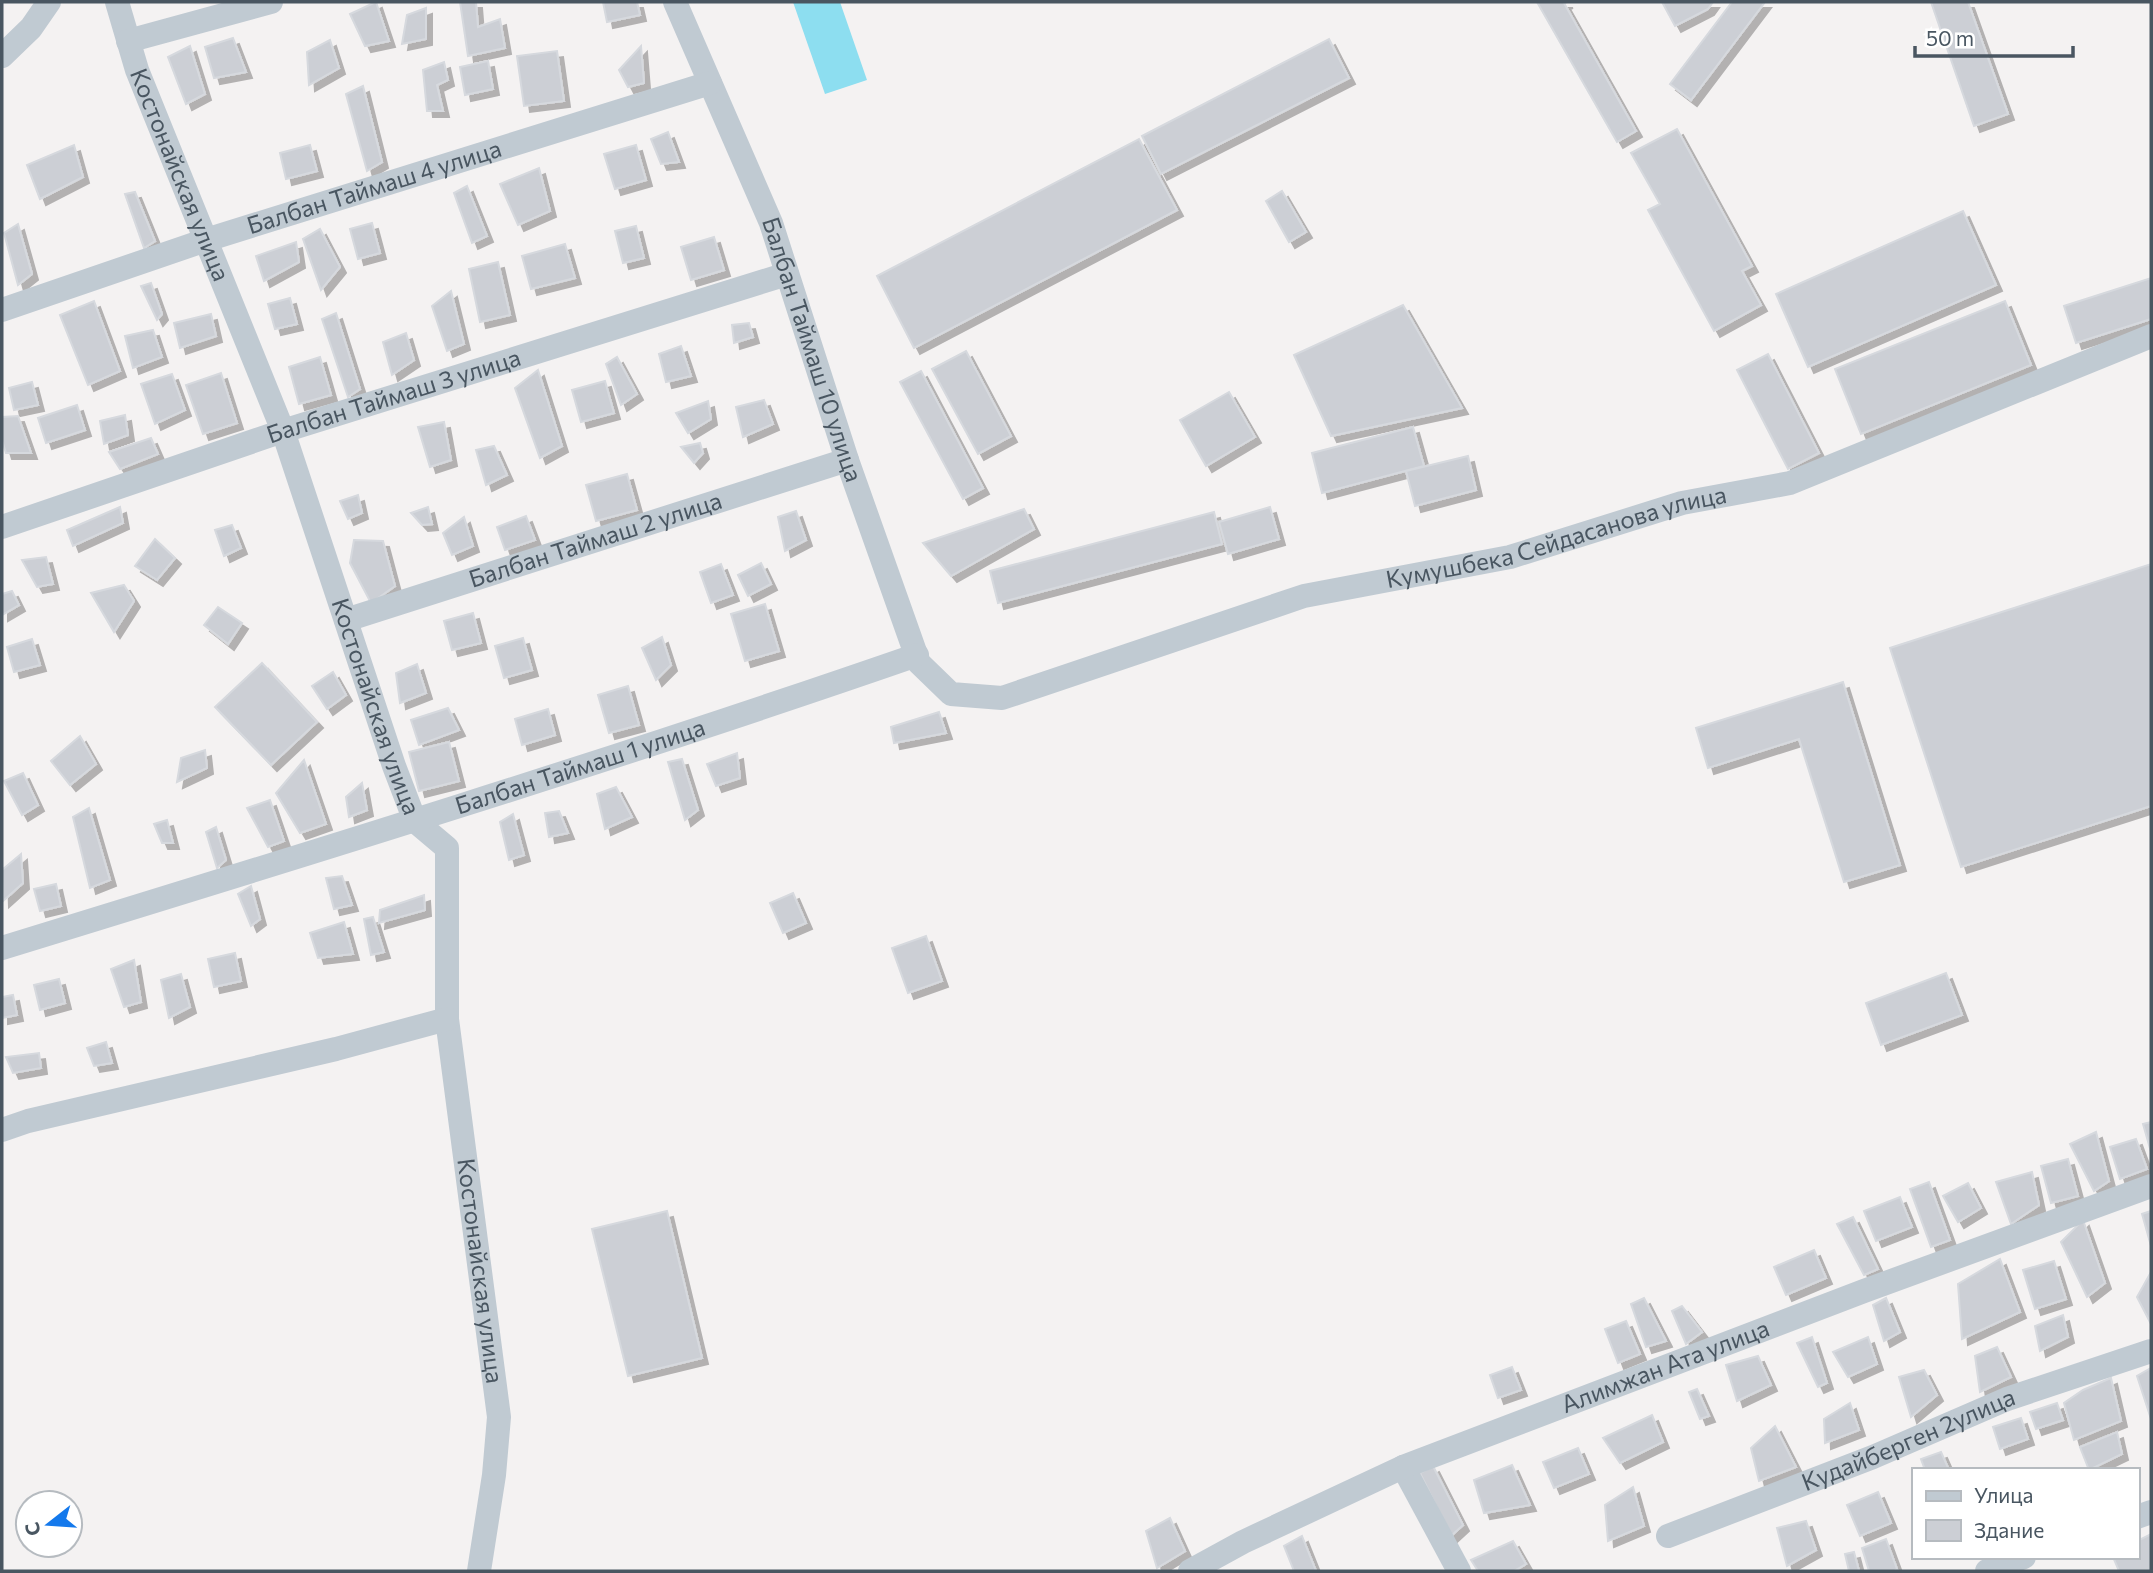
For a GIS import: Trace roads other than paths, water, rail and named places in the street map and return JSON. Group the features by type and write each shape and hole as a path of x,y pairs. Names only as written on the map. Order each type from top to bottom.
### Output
{"street":[{"path":"2,56 31,28 49,2"},
{"name":"Костонайская улица","path":"117,2 137,70 283,431 394,766 415,821 447,848 447,1019 499,1417 494,1475 479,1571"},
{"path":"128,41 271,2"},
{"name":"Балбан Таймаш 10 улица","path":"675,2 771,223 847,460 919,663 951,694"},
{"name":"Балбан Таймаш 4 улица","path":"2,310 206,240 710,83"},
{"name":"Балбан Таймаш 3 улица","path":"2,527 283,431 787,274"},
{"name":"Кумушбека Сейдасанова улица","path":"951,694 1002,698 1304,596 1510,557 1682,503 1790,483 2151,336"},
{"name":"Балбан Таймаш 2 улица","path":"346,620 847,460"},
{"name":"Балбан Таймаш 1 улица","path":"2,948 415,821 755,711 917,655"},
{"path":"2,1130 28,1121 337,1049 447,1019"},
{"name":"Алимжан Ата улица","path":"1189,1571 1242,1542 1403,1467 1864,1291 2151,1186"},
{"name":"Кудайберген 2улица","path":"1668,1536 1873,1457 2007,1399 2151,1351"},
{"path":"1403,1467 1459,1571"},
{"path":"1987,1571 2019,1559"}],"water":[{"path":"793,2 840,2 867,80 825,94"}]}
